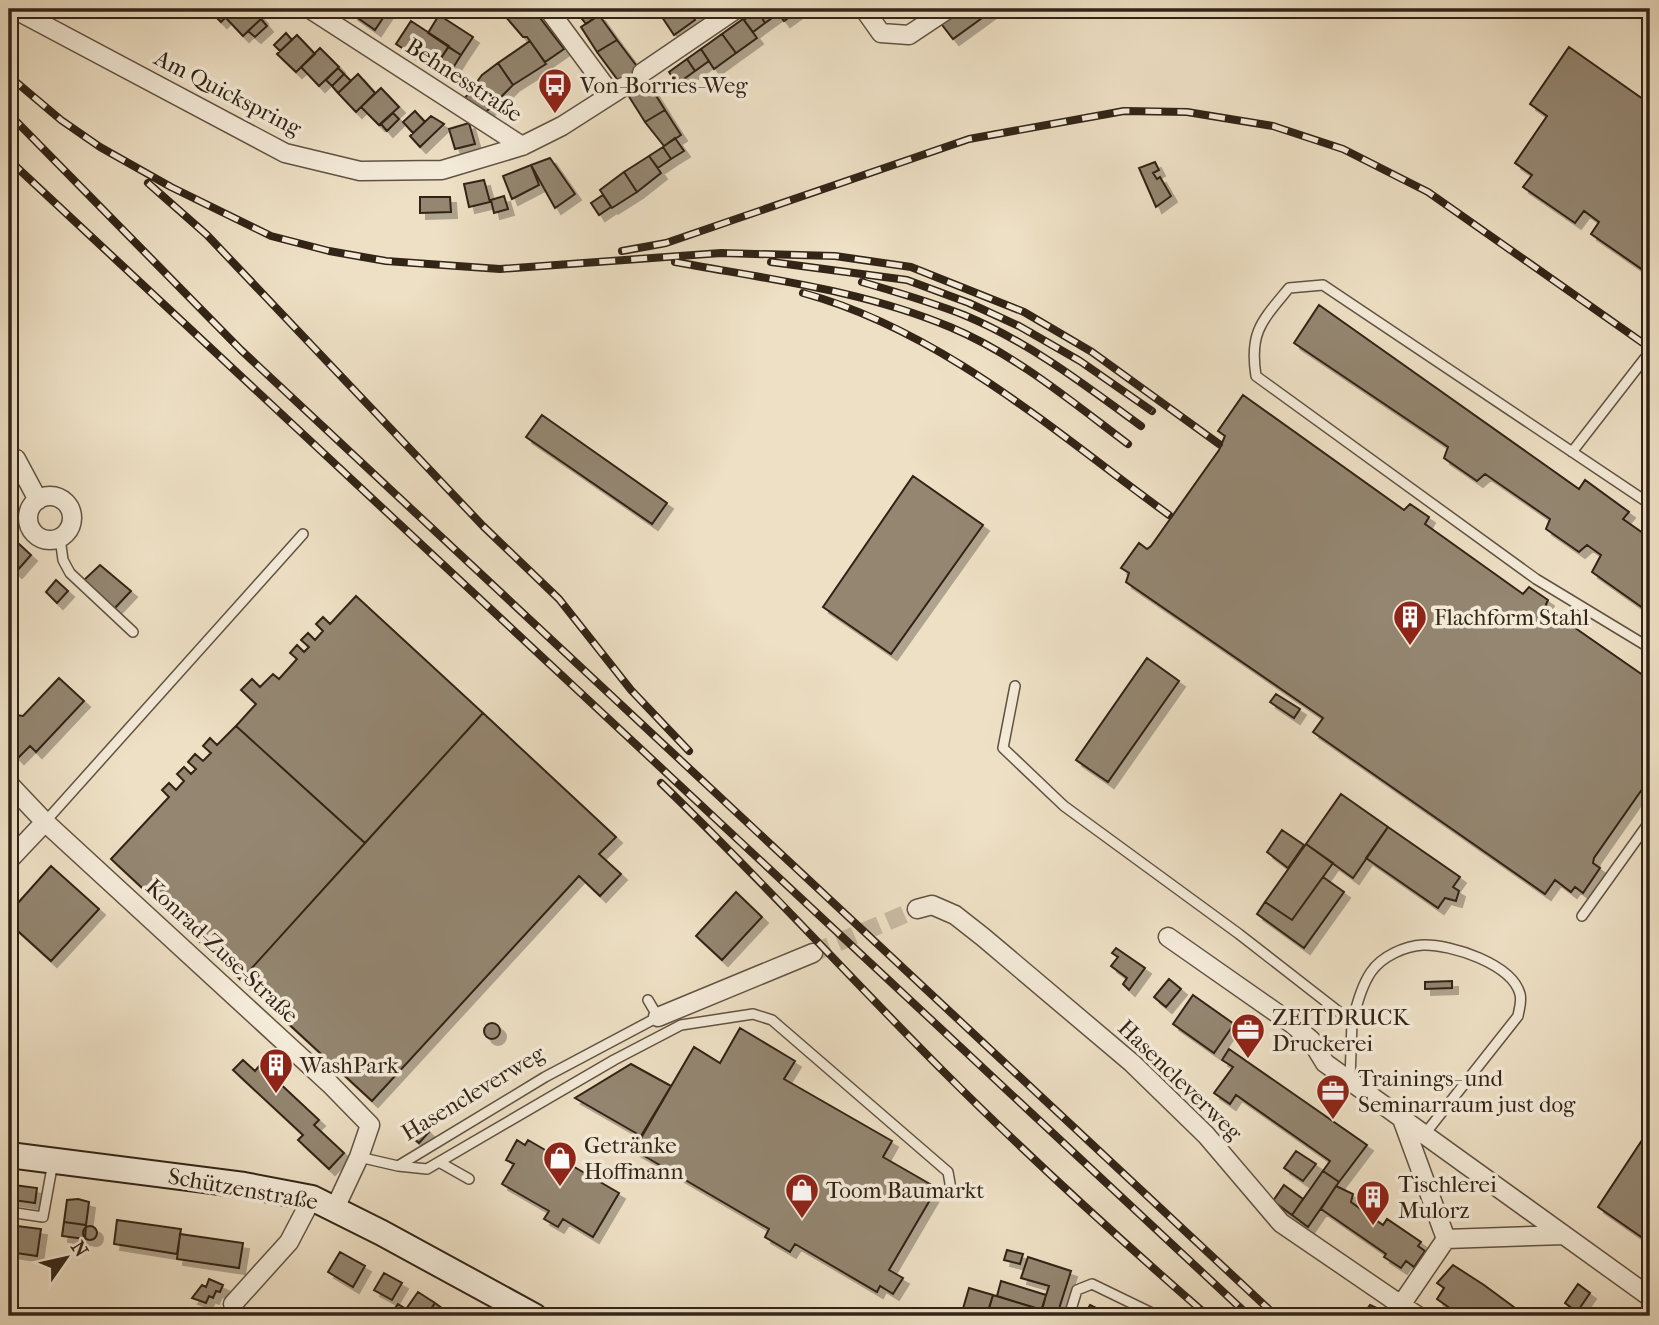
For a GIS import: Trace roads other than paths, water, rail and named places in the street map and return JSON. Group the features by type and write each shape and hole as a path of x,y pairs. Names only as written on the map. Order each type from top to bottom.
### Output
{"main road":[{"name":"Schützenstraße","path":"9,1154 244,1185 323,1203 534,1316"}],"street":[{"name":"Am Quickspring","path":"14,9 285,153 360,171 442,170 522,146 562,126 617,90 548,9"},
{"name":"Behnesstraße","path":"310,9 522,146"},
{"path":"642,73 736,9"},
{"path":"864,9 881,33 909,35 948,9"},
{"path":"9,457 16,460 38,500"},
{"path":"55,496 70,509 71,526 60,538 46,540 32,530 29,514 38,500 55,496"},
{"name":"Konrad-Zuse-Straße","path":"9,784 45,822 330,1084 370,1125 359,1157"},
{"path":"9,860 45,822"},
{"name":"Hasencleverweg","path":"917,909 932,905 955,915 983,937 1132,1063 1206,1135 1281,1223 1418,1316"},
{"path":"1168,937 1291,1023 1311,1040 1325,1063 1650,1297"},
{"name":"Hasencleverweg","path":"658,1017 813,953"},
{"path":"1402,1119 1446,1239"},
{"path":"233,1304 323,1203 359,1157"},
{"path":"1446,1239 1564,1235"},
{"path":"1401,1305 1446,1239"}],"lane":[{"path":"1650,504 1323,285 1289,288 1262,321 1252,350 1256,376 1536,579 1650,648"},
{"path":"1572,452 1645,358"},
{"path":"45,822 303,534"},
{"path":"60,538 63,560 71,573 133,632"},
{"path":"1015,685 1003,748 1064,806 1239,934 1352,1022"},
{"path":"1582,916 1650,821"},
{"path":"1350,1080 1352,1022 1362,989 1372,970 1386,958 1405,949 1424,945 1458,951 1494,964 1511,978 1520,993 1518,1016 1506,1036 1439,1112 1424,1135"},
{"path":"648,1000 658,1017"},
{"path":"398,1166 426,1169 614,1060 681,1025 753,1014 772,1020 948,1172 953,1195"},
{"name":"Hasencleverweg","path":"359,1157 398,1166 545,1077 658,1017"},
{"path":"9,1212 43,1217 54,1160"},
{"path":"439,1162 469,1179"},
{"path":"1069,1316 1077,1290 1092,1284 1158,1316"}],"tunnel":[{"path":"813,953 917,909"}],"railway":[{"path":"9,76 61,120 100,147 171,187 271,236 329,251 386,261 500,269 721,253 835,256 911,267 1024,312 1092,352 1219,444"},
{"path":"622,251 666,243 969,139 1124,111 1187,112 1273,126 1343,149 1428,192 1650,348"},
{"path":"9,114 241,350 1276,1316"},
{"path":"9,160 1249,1316"},
{"path":"148,183 207,235 483,526 559,599 631,690 689,751"},
{"path":"675,262 849,295 917,314 950,327 1020,365 1128,444"},
{"path":"771,262 907,280 969,303 1019,326 1080,361 1152,411"},
{"path":"862,282 939,306 988,326 1056,365 1141,426"},
{"path":"803,293 854,310 903,332 950,358 1040,418 1169,515"},
{"path":"661,783 975,1103 1073,1196 1208,1316"}],"place":[{"name":"Von-Borries-Weg","path":"555,115"},
{"name":"Flachform Stahl","path":"1410,647"},
{"name":"ZEITDRUCK Druckerei","path":"1248,1060"},
{"name":"WashPark","path":"276,1095"},
{"name":"Trainings- und Seminarraum just dog","path":"1333,1121"},
{"name":"Getränke Hoffmann","path":"560,1188"},
{"name":"Toom Baumarkt","path":"802,1220"},
{"name":"Tischlerei Mulorz","path":"1373,1227"}]}
